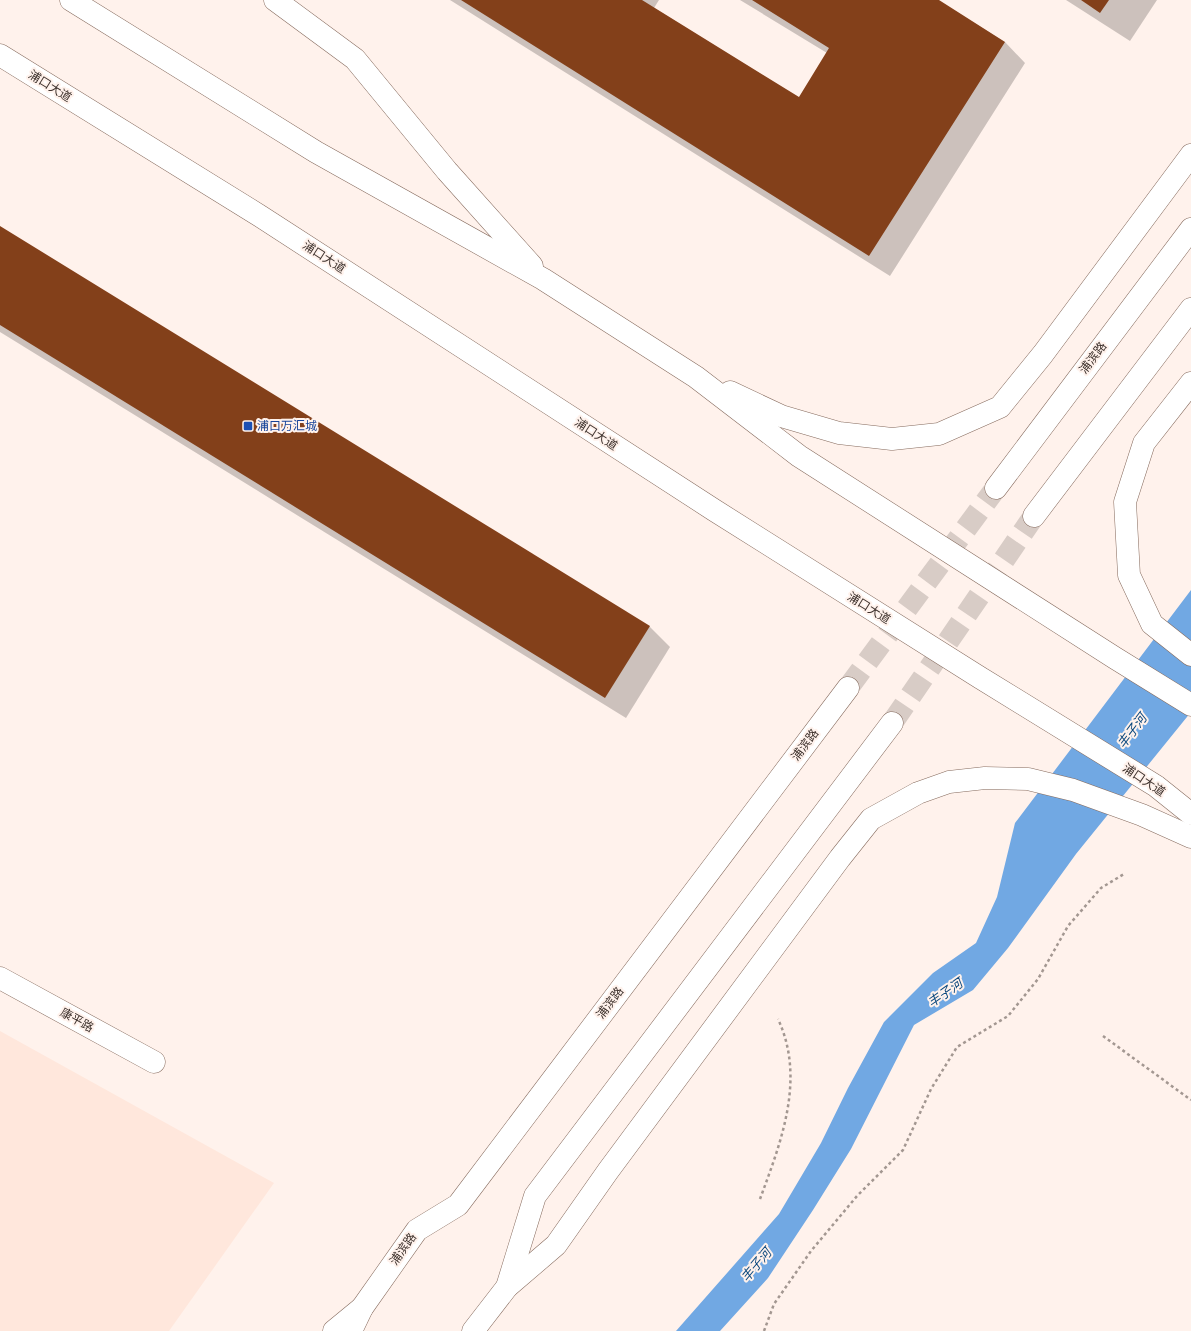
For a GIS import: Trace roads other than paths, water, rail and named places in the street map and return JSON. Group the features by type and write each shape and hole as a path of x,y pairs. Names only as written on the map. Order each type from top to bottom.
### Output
{"main road":[{"path":"71,0 316,152 544,279 696,377 799,456 1191,705"},
{"path":"275,0 355,59 448,171 544,279"},
{"name":"浦口大道","path":"0,55 260,216 714,510 1156,786 1191,814"},
{"path":"696,377 781,416 839,433 892,439 939,434 1000,408 1043,354 1191,155"},
{"name":"浦滨路","path":"996,488 1191,229"},
{"path":"1034,516 1191,308"},
{"path":"1191,382 1144,443 1125,502 1129,575 1152,624 1191,655"},
{"name":"浦滨路","path":"352,1331 362,1308 417,1230 458,1204 848,688"},
{"path":"507,1287 535,1196 892,723"},
{"path":"473,1331 507,1287 556,1245 617,1158 840,858 871,819 918,793 949,782 985,778 1028,778 1072,790 1142,815 1191,837"},
{"name":"康平路","path":"0,978 154,1062"},
{"name":"浦滨路","path":"334,1331 362,1308"}],"water":[{"name":"丰子河","path":"1191,590 1191,712 1076,854 1008,948 973,990 914,1025 851,1149 768,1278 720,1331 676,1331 779,1214 821,1143 848,1088 884,1022 933,973 976,943 997,897 1015,823"}],"tunnel":[{"path":"848,688 996,488"},
{"path":"892,723 1034,516"}],"place":[{"name":"浦口万汇城","path":"248,426"}]}
